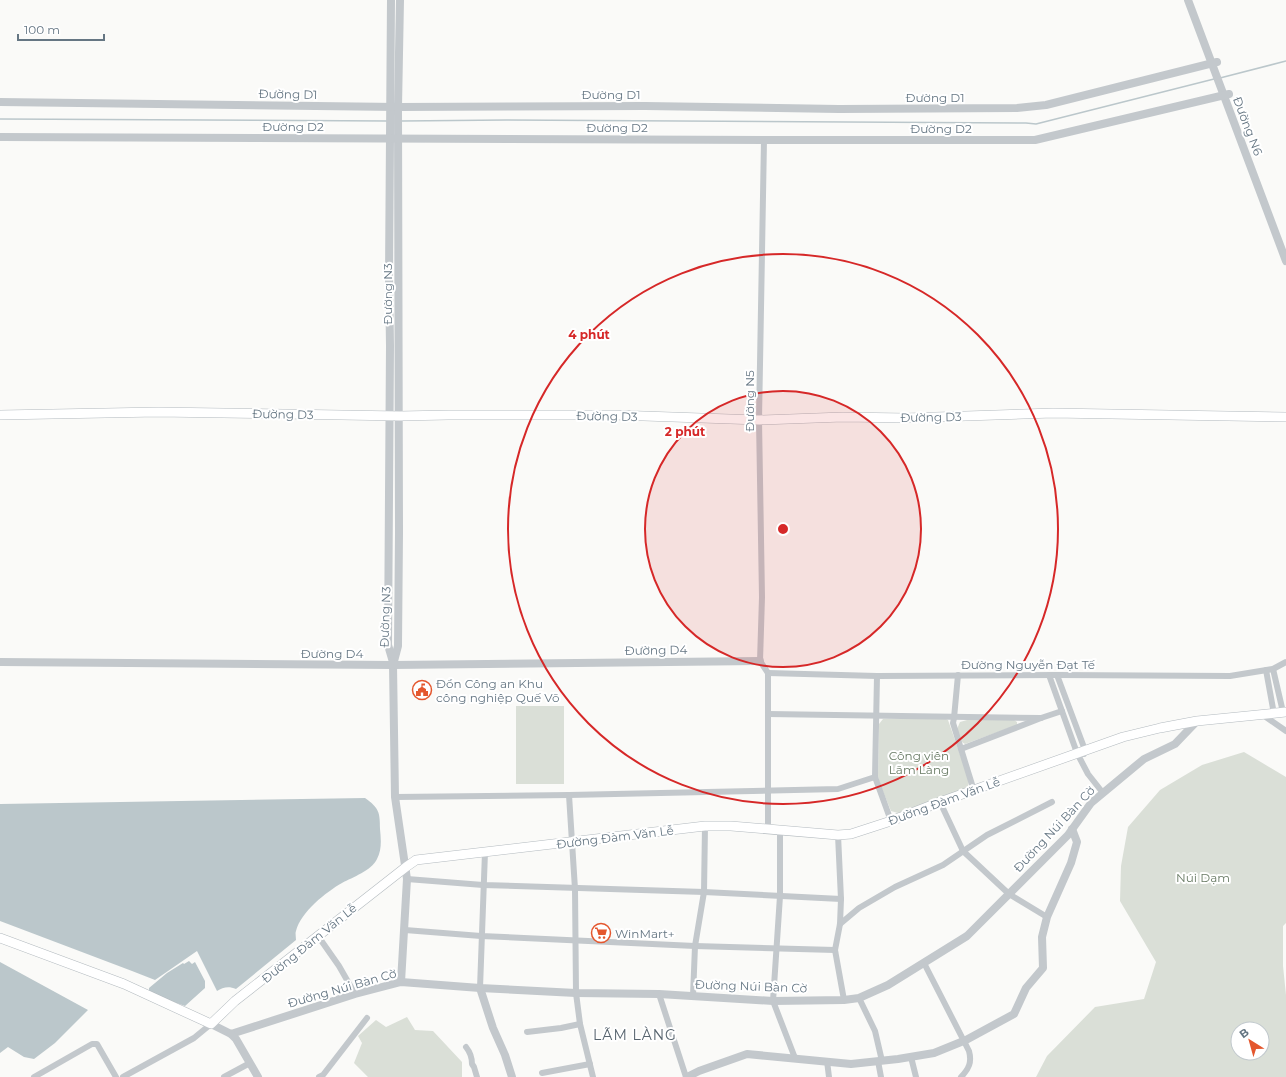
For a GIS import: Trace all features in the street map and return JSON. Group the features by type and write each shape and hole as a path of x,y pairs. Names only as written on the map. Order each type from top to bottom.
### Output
{"main road":[{"name":"Đường D3","path":"0,415 158,412 390,416 615,416 759,420 843,416 906,418 1052,413 1286,417"},
{"name":"Đường Đàm Văn Lễ","path":"211,1024 235,1001 406,866 416,860 705,826 731,826 838,835 851,834 891,821 940,802 1081,755 1123,737 1197,721 1281,713"},
{"path":"0,938 124,984 211,1024"}],"street":[{"name":"Đường N3","path":"391,0 399,277 400,416 398,646 393,665"},
{"name":"Đường N3","path":"395,109 400,0"},
{"name":"Đường N6","path":"1188,0 1215,63"},
{"name":"Đường N6","path":"1193,0 1286,261"},
{"name":"Đường D1","path":"0,102 395,109 645,106 839,109 1031,108 1215,63"},
{"name":"Đường N6","path":"1225,90 1286,247"},
{"name":"Đường D2","path":"0,137 395,136 764,140 1036,140 1225,90"},
{"name":"Đường N3","path":"393,665 388,645 390,416 389,277 395,136"},
{"name":"Đường N5","path":"760,661 762,589 759,420 764,140"},
{"path":"389,277 399,277"},
{"path":"760,661 768,673 768,830"},
{"name":"Đường D4","path":"0,662 393,665 760,661"},
{"name":"Đường Nguyễn Đạt Tế","path":"768,673 877,676 1230,676 1273,669 1286,662"},
{"path":"393,665 395,797 407,879 401,982"},
{"path":"1273,669 1281,713"},
{"path":"1266,670 1281,713"},
{"path":"958,675 953,723 974,791"},
{"path":"1049,675 1062,712 1081,755"},
{"path":"1057,675 1088,774 1103,793"},
{"path":"877,676 875,777 891,821"},
{"path":"961,749 1041,718 1062,712"},
{"path":"768,714 876,715 954,718 1041,718"},
{"path":"1263,715 1286,731"},
{"name":"Đường Núi Bàn Cờ","path":"231,1034 355,994 401,982 576,993 659,994 773,1001 844,1000 859,998 888,985 967,936 1072,829 1091,804 1144,759 1175,744 1197,721"},
{"path":"395,797 838,789 875,777"},
{"path":"569,795 576,889 576,993 580,1024 593,1077"},
{"path":"940,802 963,851 1009,894 1047,917"},
{"path":"840,924 859,908 895,887 943,865 987,834 1052,802"},
{"path":"693,996 695,946 704,892 705,826"},
{"path":"659,994 687,1077 700,1074 747,1054 851,1064 934,1053 964,1041 1014,1014 1026,988 1043,968 1042,937 1047,917 1071,863 1076,842 1072,829"},
{"path":"780,831 780,896 773,1001 795,1058"},
{"path":"838,835 841,900 840,924 835,950 844,1000"},
{"path":"485,852 480,988 493,1028 505,1055 512,1077"},
{"path":"407,879 483,885 704,892 841,900"},
{"path":"405,930 577,941 835,950"},
{"path":"318,936 339,966 355,994"},
{"path":"924,963 964,1041 970,1057 970,1064 961,1077"},
{"path":"859,998 875,1031 881,1077"},
{"path":"320,1077 367,1018"},
{"path":"123,1077 194,1038 211,1024 231,1034 236,1039 258,1077"},
{"path":"526,1032 580,1024"},
{"path":"34,1077 95,1043 116,1077"},
{"path":"466,1047 470,1051 472,1064 477,1077"},
{"path":"911,1057 916,1077"},
{"path":"827,1061 828,1077"},
{"path":"224,1077 250,1063"},
{"path":"542,1073 590,1064"}],"green space":[{"path":"516,706 564,706 564,784 516,784"},
{"name":"Công viên Lãm Làng","path":"883,719 948,720 969,780 968,787 898,813 891,811 878,777 879,724"},
{"path":"967,720 1014,720 1017,722 1017,725 965,744 962,742 957,729 960,722"},
{"name":"Núi Dạm","path":"1244,752 1286,777 1286,923 1283,926 1283,966 1286,995 1286,1077 1036,1077 1047,1056 1095,1007 1144,999 1156,962 1120,901 1121,866 1128,827 1160,790 1202,765"},
{"path":"407,1017 415,1030 433,1031 462,1062 462,1077 368,1077 354,1063 362,1043 358,1036 376,1020 386,1027"}],"shaded area":[{"path":"365,798 376,808 380,818 381,841 379,856 377,859 371,867 342,883 315,903 299,924 296,932 296,940 236,989 226,987 217,991 197,951 155,980 0,921 0,804"},
{"path":"189,961 192,964 195,962 205,981 205,988 185,1006 149,992 149,988 167,973"},
{"path":"0,962 88,1010 55,1043 34,1059 24,1057 8,1047 0,1053"}],"waterway":[{"path":"1220,78 1286,61"},
{"path":"402,121 506,120 1036,124 1214,79"},
{"path":"0,119 388,121"}],"place":[{"name":"Đồn Công an Khu công nghiệp Quế Võ","path":"422,690"},
{"name":"WinMart+","path":"601,933"}],"district":[{"name":"LÃM LÀNG","path":"635,1035"}]}
